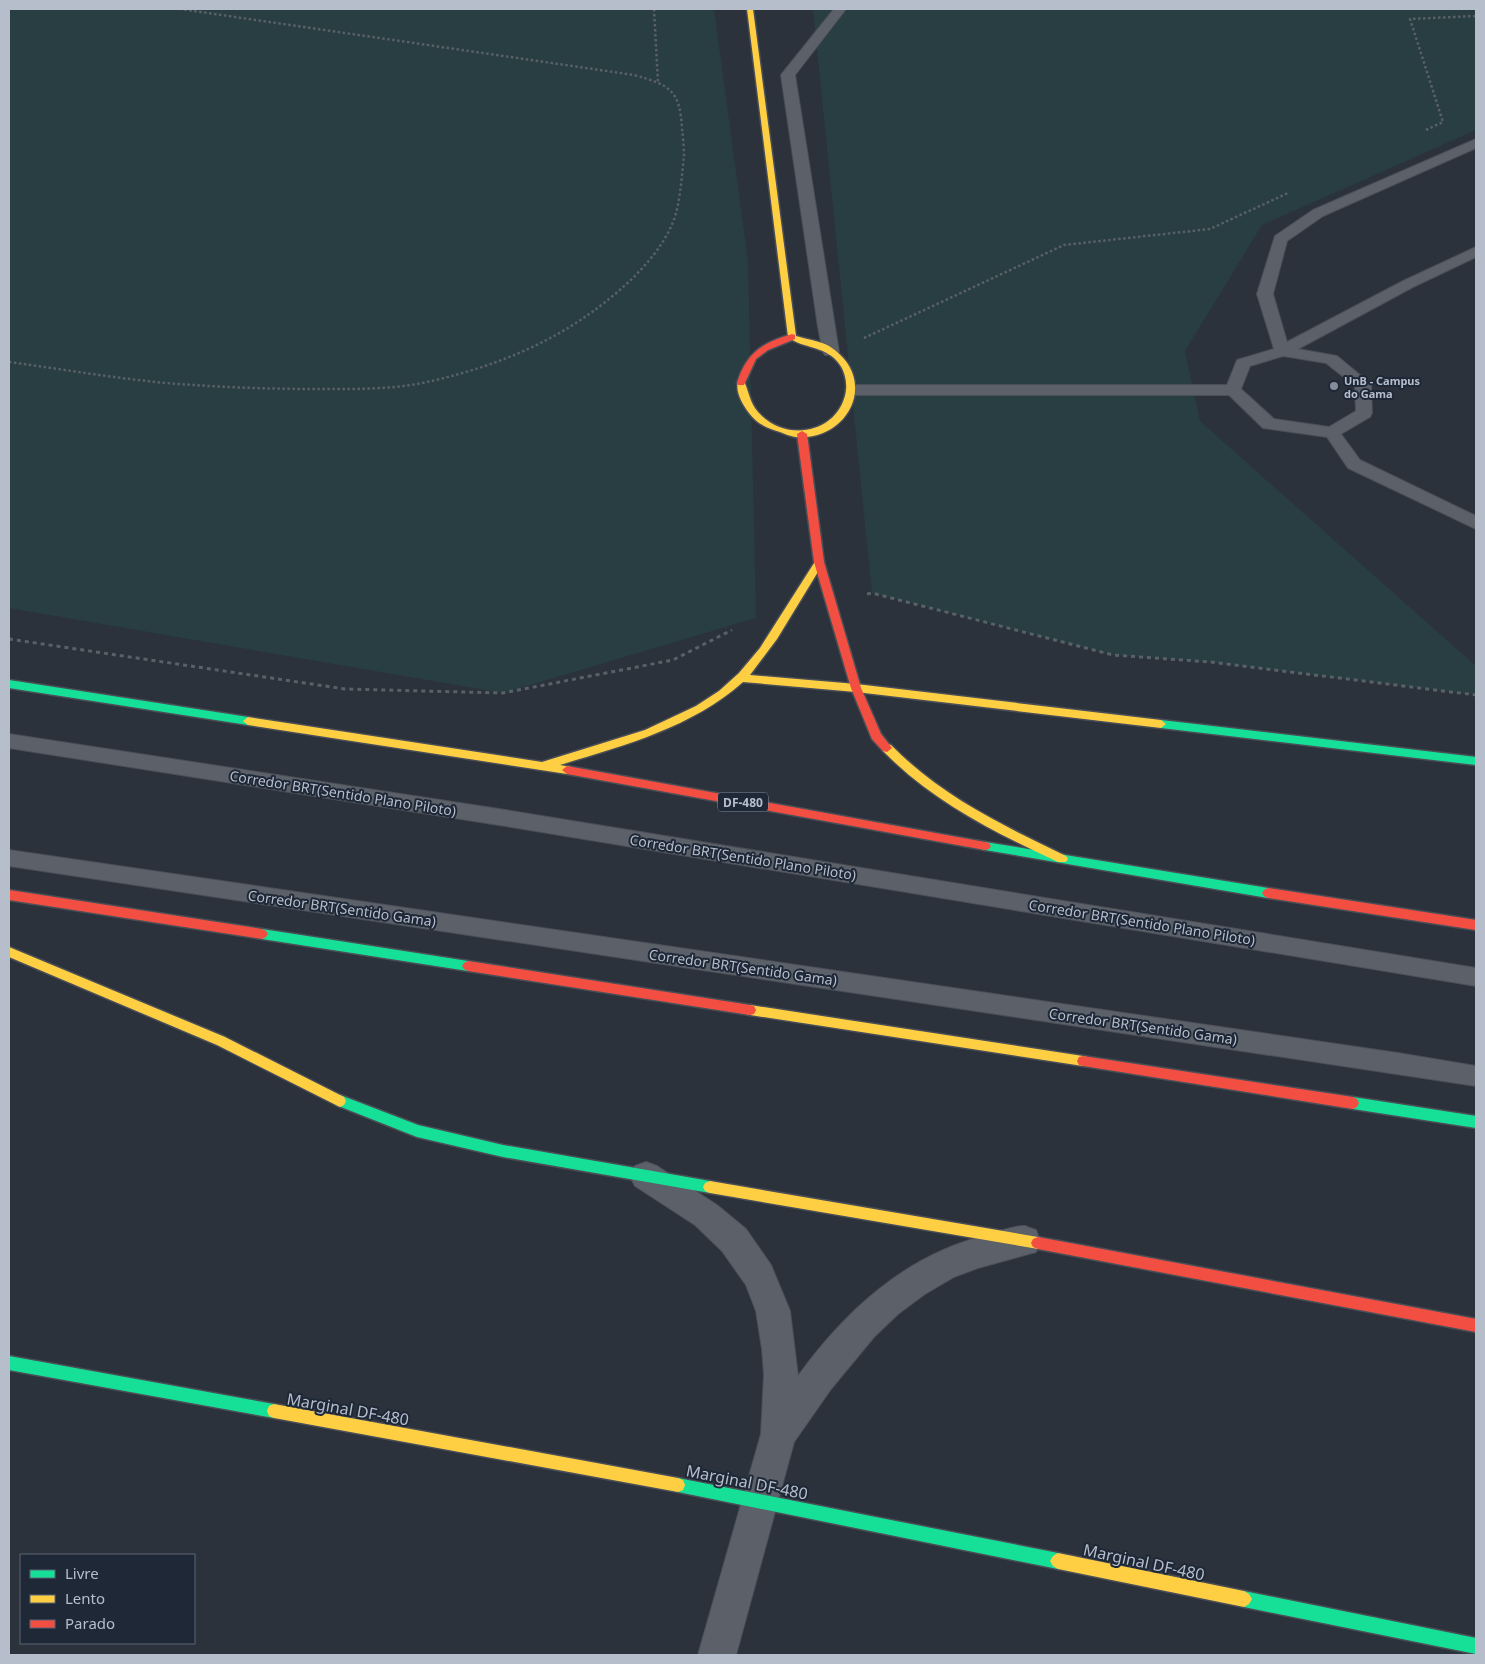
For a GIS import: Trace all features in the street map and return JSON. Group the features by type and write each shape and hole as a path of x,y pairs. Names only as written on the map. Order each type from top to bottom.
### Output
{"street":[{"path":"750,9 792,337"},
{"path":"792,337 811,341 831,352 850,371 854,390 850,406 840,417 823,429 802,434 775,429 748,408 740,379 748,361 767,347 792,337"},
{"path":"802,434 819,562 856,688 876,736 904,767 953,802 1001,830 1065,861"},
{"path":"543,766 656,729 700,708 723,694 742,678 778,628 819,562"},
{"path":"742,678 856,688 1476,761"},
{"name":"DF-480","path":"9,684 543,766 1065,861 1476,925"},
{"path":"9,895 1476,1122"},
{"path":"9,952 220,1041 344,1103 417,1131 503,1151 1026,1241 1476,1326"},
{"path":"646,1176 706,1215 734,1240 759,1276 773,1311 779,1349 779,1434 717,1655"},
{"path":"779,1434 836,1352 858,1327 881,1306 909,1286 940,1268 976,1253 1026,1241"},
{"name":"Marginal DF-480","path":"9,1363 760,1500 1476,1646"}],"lane":[{"path":"831,352 788,75 840,9"},
{"path":"1282,351 1264,294 1280,239 1318,213 1476,143"},
{"path":"1233,390 1243,363 1282,351 1408,284 1476,251"},
{"path":"854,390 1233,390 1270,424 1332,432 1364,414 1363,384 1330,359 1282,351"},
{"path":"1332,432 1354,464 1476,523"},
{"name":"Corredor BRT(Sentido Plano Piloto)","path":"9,741 499,817 1476,977"},
{"name":"Corredor BRT(Sentido Gama)","path":"9,858 1476,1076"}],"path":[{"path":"9,362 165,383 279,389 364,389 426,382 490,364 526,350 569,329 609,300 638,274 661,244 677,211 684,152 681,107 673,93 658,82 634,75 180,9"},
{"path":"654,9 658,82"},
{"path":"1425,130 1443,122 1410,19 1476,16"},
{"path":"831,352 1064,245 1210,229 1291,192"}],"green space":[{"path":"9,9 714,9 748,261 756,618 503,693 9,608"},
{"path":"813,9 1476,9 1476,130 1262,225 1185,351 1200,421 1476,666 1476,695 1210,662 1113,655 872,593"}],"traffic: fast":[{"path":"9,684 248,721"},
{"path":"1161,724 1476,761"},
{"path":"985,846 1268,893"},
{"path":"262,934 468,966"},
{"path":"340,1101 417,1131 503,1151 710,1187"},
{"path":"1353,1103 1476,1122"},
{"path":"9,1363 274,1411"},
{"path":"678,1485 1058,1561"},
{"path":"1244,1599 1476,1646"}],"traffic: slow":[{"path":"750,9 792,337"},
{"path":"741,383 744,396 750,408 758,418 769,426 796,434 819,431 837,420 849,403 852,383 844,364 825,348 792,337"},
{"path":"543,766 649,733 700,709 723,694 743,676 763,651 819,562"},
{"path":"742,678 856,688 1161,724"},
{"path":"248,721 567,770"},
{"path":"887,748 925,783 968,812 1062,859"},
{"path":"9,952 221,1041 340,1101"},
{"path":"750,1010 1083,1061"},
{"path":"710,1187 1038,1243"},
{"path":"274,1411 678,1485"},
{"path":"1058,1561 1244,1599"}],"traffic: jam":[{"path":"741,383 744,372 753,357 765,348 792,337"},
{"path":"802,434 819,562 856,688 876,736 887,748"},
{"path":"567,770 985,846"},
{"path":"1268,893 1476,925"},
{"path":"9,895 262,934"},
{"path":"468,966 750,1010"},
{"path":"1083,1061 1353,1103"},
{"path":"1038,1243 1476,1326"}],"place":[{"name":"UnB - Campus do Gama","path":"1334,386"}]}
